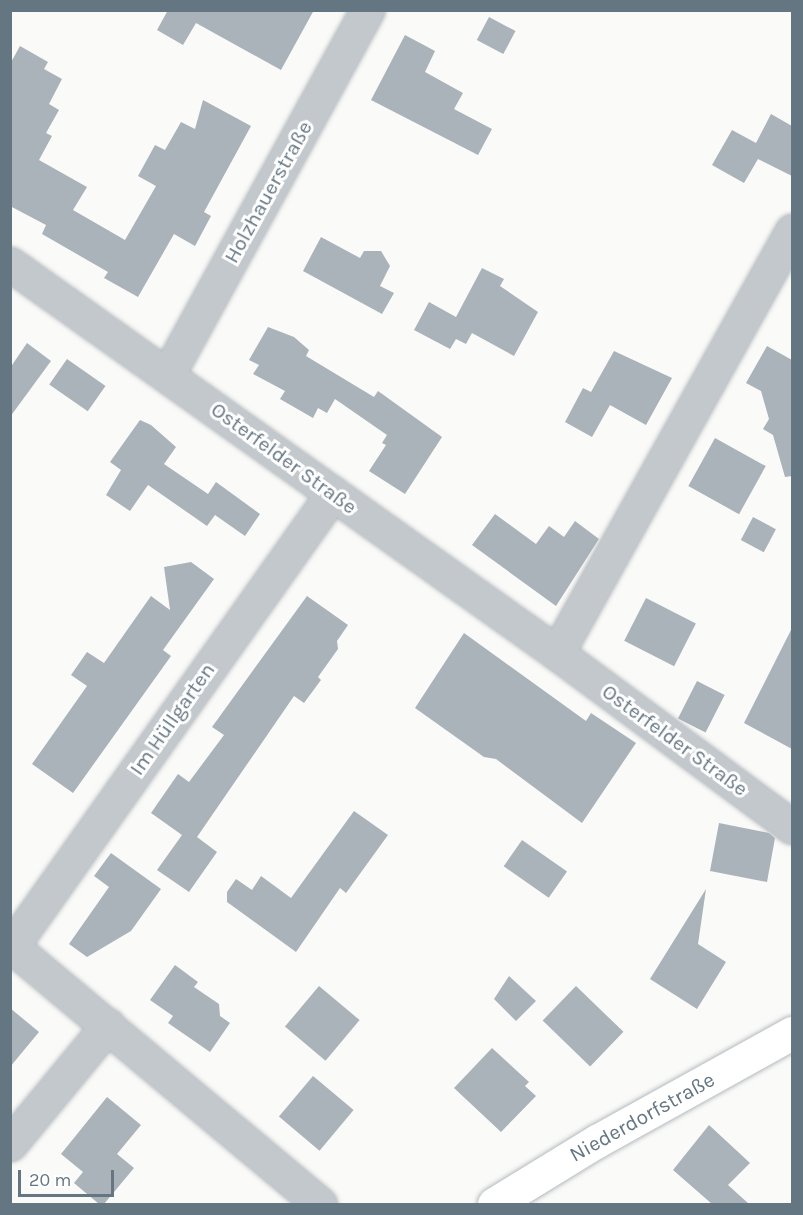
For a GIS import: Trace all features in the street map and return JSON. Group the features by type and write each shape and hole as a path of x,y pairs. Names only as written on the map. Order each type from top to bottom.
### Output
{"main road":[{"name":"Niederdorfstraße","path":"494,1204 597,1141 792,1033"}],"street":[{"name":"Holzhauerstraße","path":"168,374 367,10"},
{"path":"557,653 792,231"},
{"name":"Osterfelder Straße","path":"10,264 168,374 790,819"},
{"name":"Im Hüllgarten","path":"320,1204 11,945 333,493"},
{"path":"10,1144 108,1025"}],"building":[{"path":"168,10 314,10 281,70 196,23 183,45 157,30"},
{"path":"489,17 515,31 503,54 477,40"},
{"path":"405,35 435,51 425,72 463,93 454,109 492,129 478,155 371,100"},
{"path":"20,46 48,62 44,69 62,79 49,104 59,110 46,133 52,136 39,160 87,187 73,210 125,240 156,186 138,176 155,145 165,150 181,122 195,129 203,100 251,126 204,212 211,216 195,246 174,234 138,297 104,278 108,272 42,234 46,225 10,206 10,64"},
{"path":"771,114 792,126 792,176 758,159 744,183 712,165 732,130 756,143"},
{"path":"321,237 360,258 364,251 381,251 390,266 380,286 394,293 382,314 303,271"},
{"path":"482,268 504,279 500,286 538,312 514,356 472,333 466,344 456,339 450,349 414,330 429,302 456,317"},
{"path":"268,327 294,337 309,350 306,356 374,397 378,391 442,437 405,494 369,471 386,445 382,443 387,435 335,399 327,413 318,408 313,418 280,399 285,391 253,374 259,365 249,360"},
{"path":"27,343 51,361 10,417 10,368"},
{"path":"767,346 792,360 792,476 785,477 773,435 763,429 769,419 761,391 746,383"},
{"path":"614,351 672,378 646,425 610,405 592,437 565,422 583,388 591,392"},
{"path":"67,359 106,386 88,411 49,384"},
{"path":"140,420 151,425 176,447 164,464 208,494 216,482 260,514 245,536 215,515 207,526 148,485 130,511 106,495 121,470 110,462"},
{"path":"715,438 766,466 739,514 688,486"},
{"path":"495,514 536,544 549,526 564,537 575,521 599,539 556,606 472,545"},
{"path":"753,517 776,529 764,552 741,540"},
{"path":"191,562 214,579 163,650 171,656 73,793 32,764 87,686 71,675 87,652 104,663 151,596 170,610 164,567"},
{"path":"307,596 348,625 337,641 338,649 318,677 321,680 304,703 294,696 197,837 217,852 189,892 157,870 182,835 151,813 178,774 189,782 224,735 212,727"},
{"path":"646,598 696,623 674,666 624,641"},
{"path":"792,628 792,749 744,723"},
{"path":"464,633 586,721 591,713 636,743 582,823 496,759 484,757 415,708"},
{"path":"697,681 725,695 706,732 678,718"},
{"path":"354,811 388,835 346,893 340,888 296,952 227,902 227,892 236,879 252,890 261,876 291,898"},
{"path":"719,823 769,833 775,838 767,882 710,871"},
{"path":"522,840 567,872 549,898 504,866"},
{"path":"111,853 161,889 131,931 87,957 69,944 109,887 94,876"},
{"path":"706,889 698,944 726,962 697,1009 650,979"},
{"path":"175,965 198,982 194,987 219,1004 220,1016 230,1023 210,1052 168,1023 173,1016 150,1000"},
{"path":"509,976 536,1001 516,1021 494,999"},
{"path":"319,986 360,1020 326,1061 285,1027"},
{"path":"576,986 623,1032 590,1066 543,1021"},
{"path":"10,1008 39,1032 10,1067"},
{"path":"492,1048 529,1082 525,1086 536,1096 501,1132 454,1088"},
{"path":"313,1076 354,1110 320,1151 279,1117"},
{"path":"107,1097 141,1125 117,1154 134,1168 104,1204 99,1204 74,1183 83,1172 61,1154"},
{"path":"709,1125 750,1163 728,1185 749,1204 712,1204 673,1170"}]}
